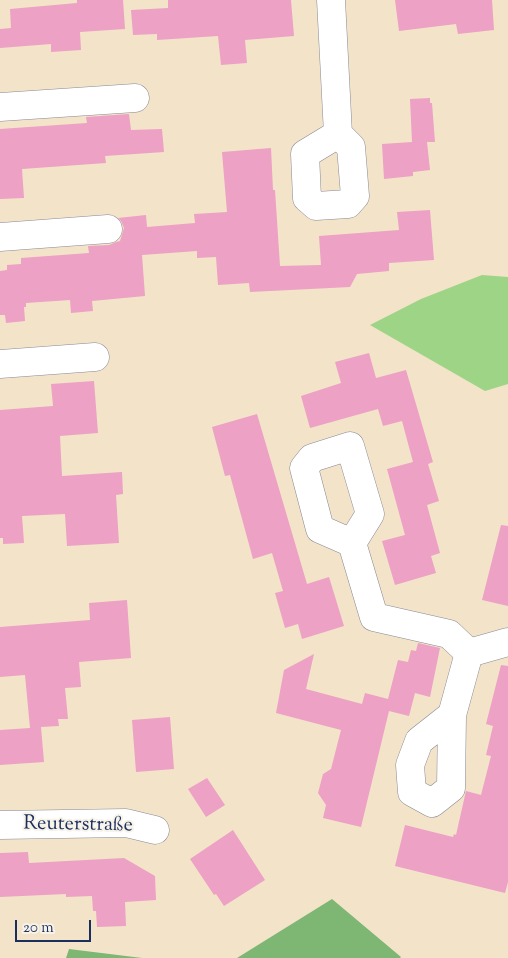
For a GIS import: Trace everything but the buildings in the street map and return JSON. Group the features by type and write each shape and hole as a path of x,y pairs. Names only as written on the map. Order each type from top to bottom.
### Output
{"street":[{"path":"330,0 338,134"},
{"path":"0,107 134,98"},
{"path":"0,237 108,229"},
{"path":"0,364 95,357"},
{"path":"352,543 374,617 449,634 469,653"},
{"path":"469,653 508,642"},
{"path":"452,715 469,653"},
{"name":"Reuterstraße","path":"0,825 126,822 155,830"}],"green space":[{"path":"482,275 508,277 508,384 485,391 370,325 421,299"},
{"path":"332,899 401,957 237,958"},
{"path":"69,949 142,958 66,958"}]}
